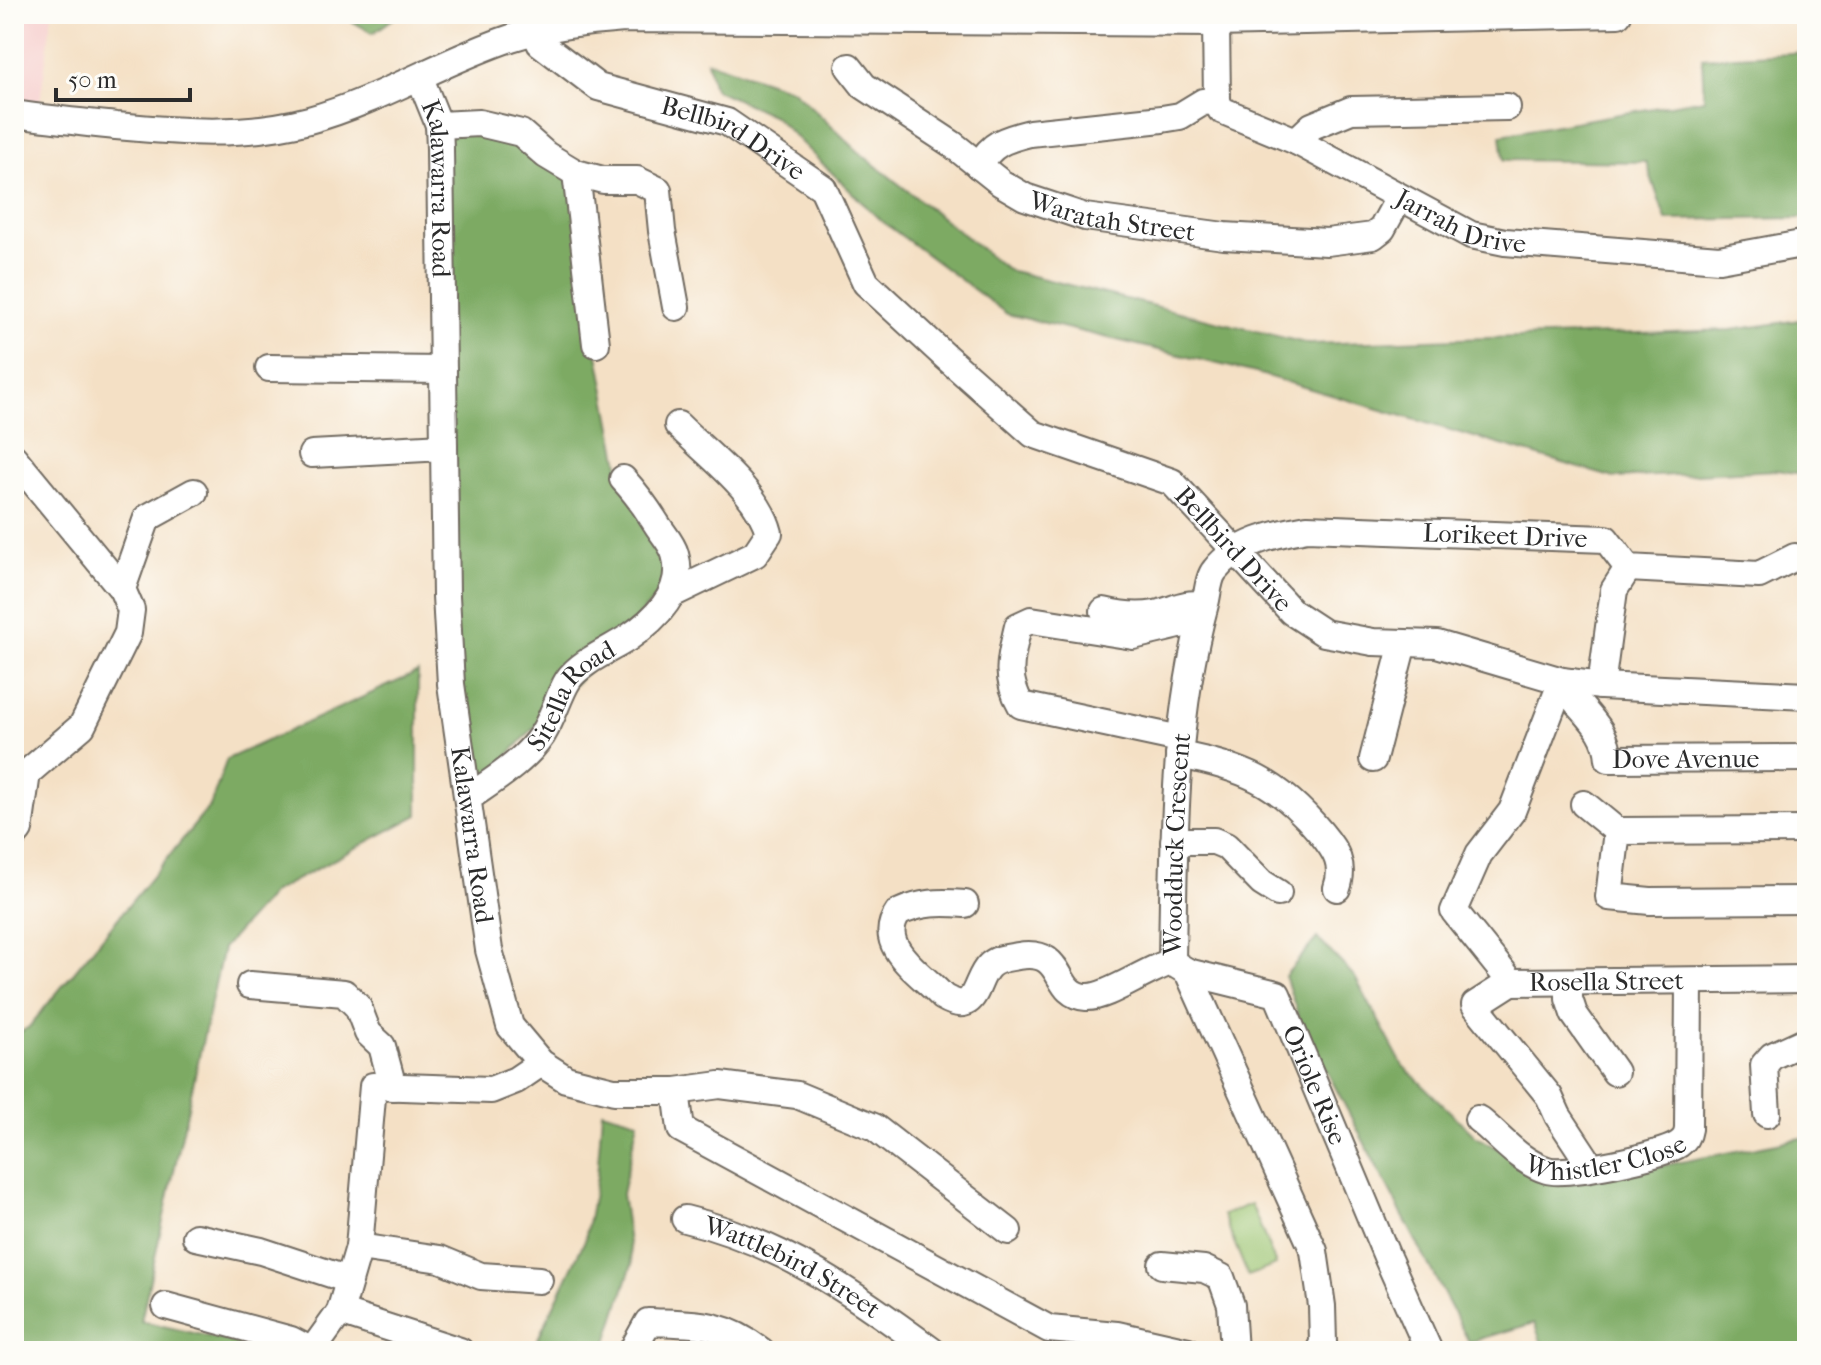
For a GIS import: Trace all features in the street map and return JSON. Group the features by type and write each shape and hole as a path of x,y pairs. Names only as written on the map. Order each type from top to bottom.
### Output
{"street":[{"path":"14,114 178,132 238,132 311,120 536,30 624,16 1216,23 1618,14"},
{"path":"979,166 993,146 1011,138 1030,133 1180,116 1203,102 1217,101 1216,23"},
{"name":"Bellbird Drive","path":"536,30 540,43 598,87 727,122 823,188 866,283 946,357 1033,434 1172,482 1292,612 1324,633 1373,642 1437,644 1566,681 1601,686 1807,696"},
{"name":"Waratah Street","path":"849,67 864,86 1025,197 1085,217 1224,236 1327,242 1366,239 1382,229 1399,198"},
{"name":"Kalawarra Road","path":"420,78 439,125 446,596 451,684 489,950 510,1026 541,1063 566,1079 614,1091 676,1091 720,1085 797,1095 874,1127 1008,1231"},
{"name":"Jarrah Drive","path":"1217,101 1221,110 1296,141 1471,235 1505,242 1719,259 1807,243"},
{"path":"1296,141 1312,126 1351,110 1507,107"},
{"path":"439,125 479,123 521,133 546,155 576,173 603,180 637,180 658,190 676,307"},
{"path":"576,173 596,344"},
{"path":"269,368 443,370"},
{"name":"Sitella Road","path":"468,798 523,759 542,735 569,679 655,616 674,593 755,554 769,533 755,502 678,425"},
{"path":"312,454 444,447"},
{"path":"14,458 122,589 131,610 128,633 82,726 20,770 19,830 14,836"},
{"path":"623,479 638,494 674,552 678,574 674,593"},
{"path":"122,589 147,518 194,492"},
{"name":"Lorikeet Drive","path":"1235,552 1273,534 1307,528 1419,531 1606,539 1628,568"},
{"name":"Woodduck Crescent","path":"1235,552 1213,571 1202,613 1179,747 1174,841 1180,967 1314,1251 1322,1306 1323,1343 1319,1351"},
{"path":"1601,686 1614,590 1628,568 1759,575 1795,557 1807,561"},
{"path":"1104,611 1122,616 1155,614 1187,603 1202,613"},
{"path":"1202,613 1133,636 1031,620 1018,626 1008,674 1021,705 1179,747 1251,774 1293,801 1335,849 1341,875 1337,888"},
{"path":"1373,759 1403,643"},
{"name":"Dove Avenue","path":"1566,681 1570,694 1608,743 1609,759 1807,758"},
{"name":"Rosella Street","path":"1566,681 1512,811 1479,854 1454,911 1511,982 1807,979"},
{"path":"1584,804 1617,831 1807,830"},
{"path":"1617,831 1609,897 1650,901 1807,900"},
{"path":"1174,841 1214,841 1226,846 1262,883 1278,893"},
{"path":"965,904 918,904 898,913 890,930 895,949 943,997 952,1002 964,1002 974,996 983,974 1001,959 1034,954 1043,957 1069,989 1087,998 1100,995 1152,968 1180,967"},
{"name":"Oriole Rise","path":"1180,967 1277,994 1429,1351"},
{"name":"Whistler Close","path":"1478,1119 1515,1153 1534,1165 1557,1172 1663,1151 1681,1143 1687,1135 1689,981"},
{"path":"1511,982 1475,1005 1549,1096 1558,1116 1585,1157 1587,1168"},
{"path":"1569,982 1569,999 1574,1014 1615,1072"},
{"path":"166,1306 291,1340 312,1351 340,1312 359,1247 383,1087 382,1046 368,1033 358,1007 344,993 250,985"},
{"path":"1767,1114 1764,1065 1772,1056 1807,1040"},
{"path":"383,1087 491,1090 516,1080 541,1063"},
{"path":"676,1091 681,1129 1049,1329 1117,1335 1188,1351"},
{"name":"Wattlebird Street","path":"685,1219 722,1228 801,1262 932,1351"},
{"path":"196,1237 261,1251 349,1280"},
{"path":"359,1247 440,1259 481,1276 539,1280"},
{"path":"1162,1265 1204,1269 1221,1277 1231,1305 1234,1351"},
{"path":"340,1312 460,1351"},
{"path":"632,1351 648,1322 703,1324 739,1334 761,1351"}],"shaded area":[{"path":"14,14 52,14 38,117 14,114"}],"green space":[{"path":"339,14 400,14 373,33"},
{"path":"1807,52 1807,218 1666,220 1646,162 1504,160 1501,135 1704,99 1702,58"},
{"path":"707,61 793,90 861,154 1008,270 1309,344 1731,330 1807,319 1807,475 1778,470 1614,478 1256,373 1007,314 879,219 774,116 714,89"},
{"path":"479,123 576,173 596,344 623,485 678,574 468,798 451,684 439,125"},
{"path":"418,672 418,815 273,892 223,948 141,1321 273,1351 14,1351 14,1036 29,1027 210,806 227,759"},
{"path":"1317,938 1355,977 1403,1066 1476,1137 1565,1185 1807,1137 1807,1351 1545,1351 1534,1323 1469,1342 1299,1018 1285,976"},
{"path":"602,1111 638,1121 622,1194 632,1264 604,1351 532,1351 585,1240 597,1177"},
{"path":"1251,1204 1276,1265 1248,1276 1223,1215"}]}
